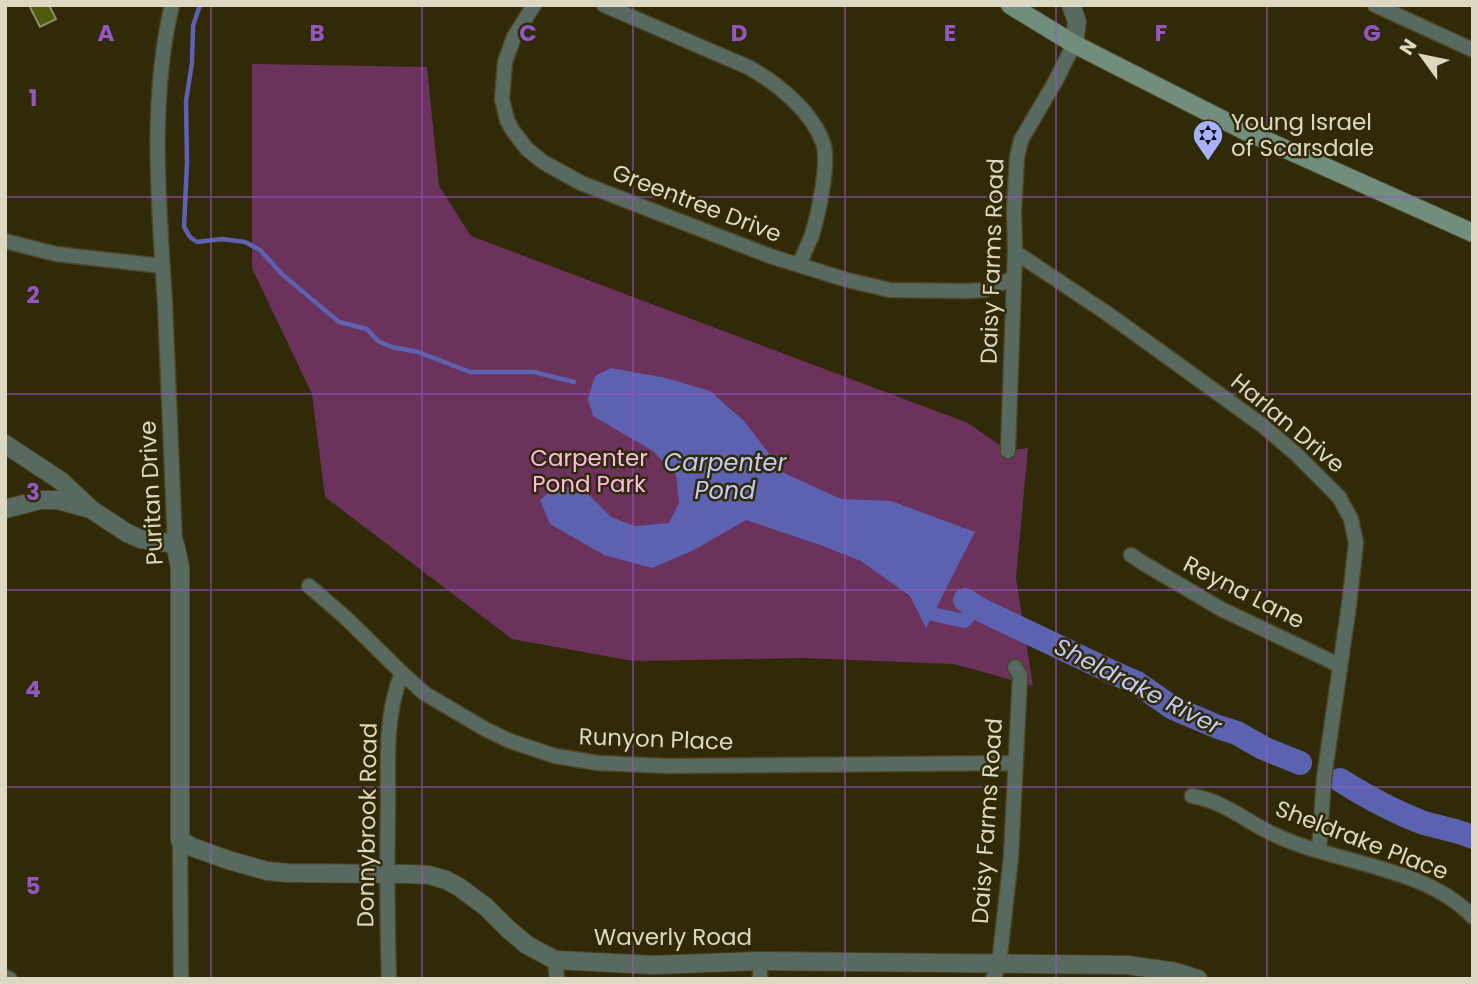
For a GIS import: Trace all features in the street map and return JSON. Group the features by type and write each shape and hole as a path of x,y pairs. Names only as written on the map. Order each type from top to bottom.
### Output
{"main road":[{"path":"1010,5 1074,44 1243,130 1473,233"}],"street":[{"name":"Puritan Drive","path":"172,5 162,66 158,131 175,544 180,567 181,593 181,979"},
{"name":"Greentree Drive","path":"534,5 514,37 505,62 502,99 513,131 527,149 543,162 581,183 770,256 847,280 890,290 966,291 985,290 1014,278"},
{"path":"604,5 769,78 804,112 824,144 825,161 812,234 799,265"},
{"path":"1071,5 1077,22 1074,44"},
{"path":"1376,5 1473,50"},
{"name":"Daisy Farms Road","path":"1008,451 1017,157 1021,140 1074,44"},
{"path":"5,240 56,254 162,266"},
{"name":"Harlan Drive","path":"1015,252 1108,314 1262,425 1339,496 1351,519 1356,543 1324,778 1319,851"},
{"path":"5,444 61,481 92,510 127,533 158,543 175,544"},
{"path":"5,509 40,500 58,500 92,510"},
{"name":"Reyna Lane","path":"1131,555 1222,609 1339,665"},
{"name":"Runyon Place","path":"309,586 424,692 485,729 555,756 598,763 667,766 1016,763"},
{"name":"Daisy Farms Road","path":"996,971 1011,857 1020,676 1015,667"},
{"name":"Donnybrook Road","path":"388,979 388,725 402,673"},
{"name":"Sheldrake Place","path":"1192,796 1232,810 1274,835 1425,884 1460,903 1473,917"},
{"name":"Waverly Road","path":"180,840 228,860 267,871 429,875 446,880 486,907 527,945 555,960 760,970 996,971 1127,965 1176,972 1198,979"},
{"path":"555,960 557,979"}],"green space":[{"name":"Carpenter Pond Park","path":"252,64 427,67 439,186 471,236 968,423 1008,451 1028,448 1016,578 1033,686 954,664 802,658 633,661 512,639 325,497 312,394 252,268"}],"water":[{"name":"Carpenter Pond","path":"611,368 666,378 710,391 744,421 784,473 841,499 891,501 975,532 926,628 910,596 861,561 746,520 694,550 652,568 604,555 550,524 540,500 557,485 586,492 611,517 635,526 669,523 679,503 676,475 653,451 593,416 588,399 595,376"}],"building":[{"path":"29,5 49,5 56,19 40,27"}],"waterway":[{"name":"Sheldrake River","path":"200,5 193,26 192,63 186,101 184,227 190,237 197,242 222,239 245,242 260,250 283,275 339,322 367,329 378,341 392,347 418,352 470,372 534,372 574,382"},
{"name":"Sheldrake River","path":"965,600 1137,683 1173,708 1237,733 1263,748 1300,763"},
{"name":"Sheldrake River","path":"933,614 964,621 977,608"},
{"name":"Sheldrake River","path":"1340,780 1413,819 1473,837"}],"place":[{"name":"Young Israel of Scarsdale","path":"1208,162"}]}
